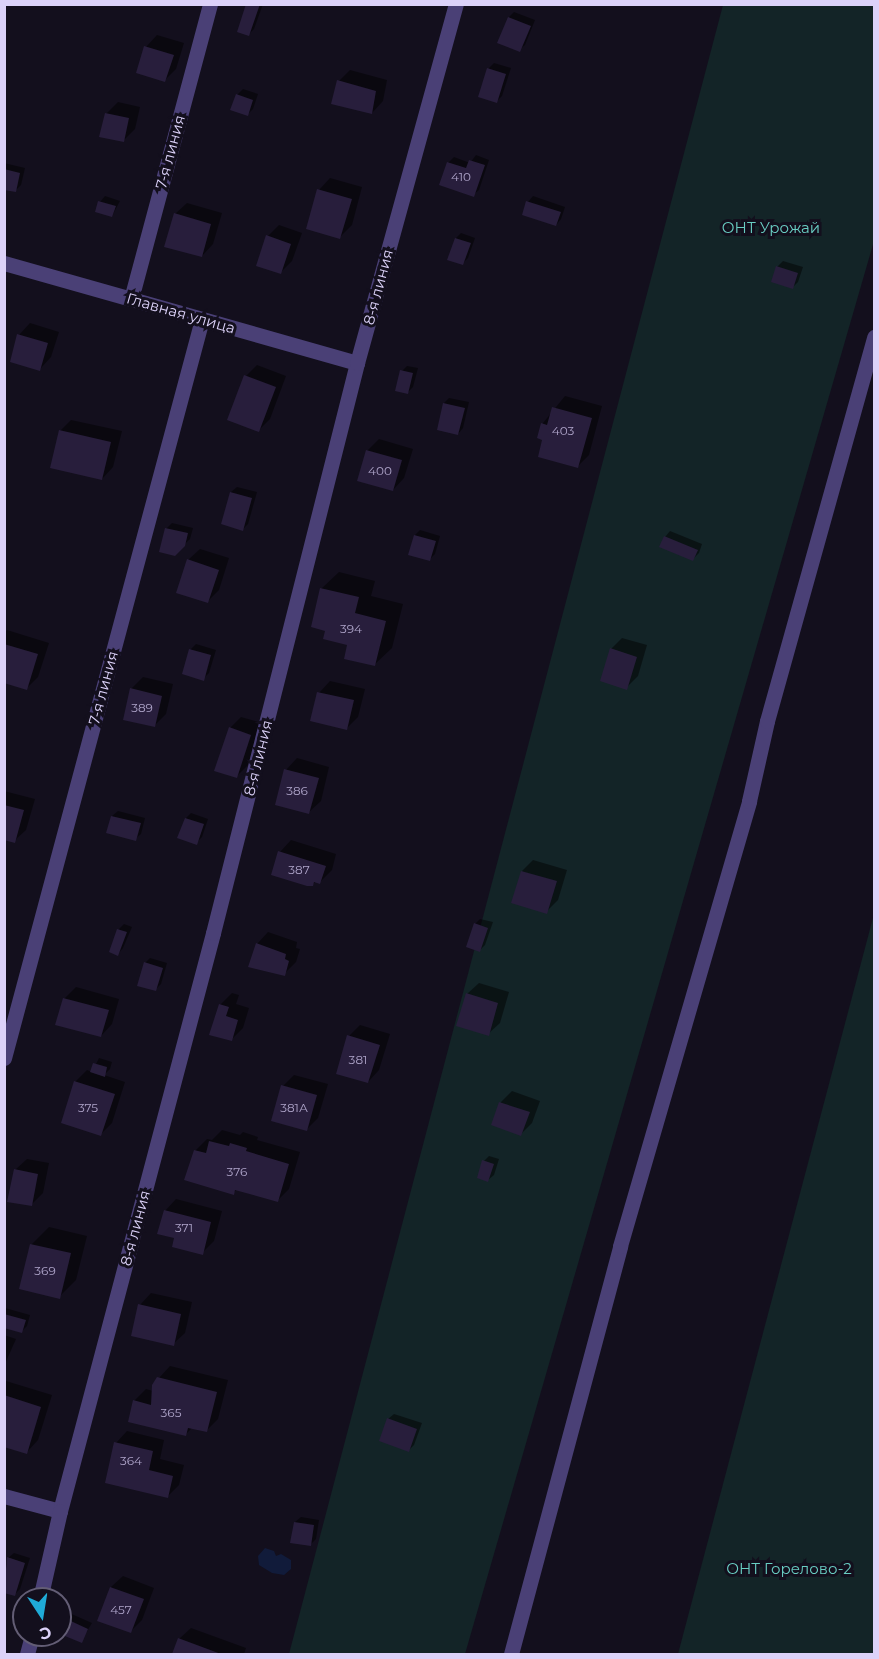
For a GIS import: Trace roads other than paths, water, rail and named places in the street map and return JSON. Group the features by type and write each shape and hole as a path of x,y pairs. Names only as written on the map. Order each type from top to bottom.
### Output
{"street":[{"name":"7-я линия","path":"131,299 210,4"},
{"name":"8-я линия","path":"43,1587 60,1511 216,921 357,363 456,4"},
{"name":"Главная улица","path":"4,263 357,363"},
{"name":"7-я линия","path":"4,1058 202,319"},
{"path":"511,1654 620,1246 749,801 770,710 874,337"},
{"path":"4,1496 60,1511"}],"water":[{"path":"265,1548 274,1551 276,1556 281,1554 291,1560 291,1569 284,1575 272,1573 259,1565 258,1556"}],"park label":[{"name":"ОНТ Урожай","path":"771,228"},
{"name":"ОНТ Горелово-2","path":"789,1569"}]}
